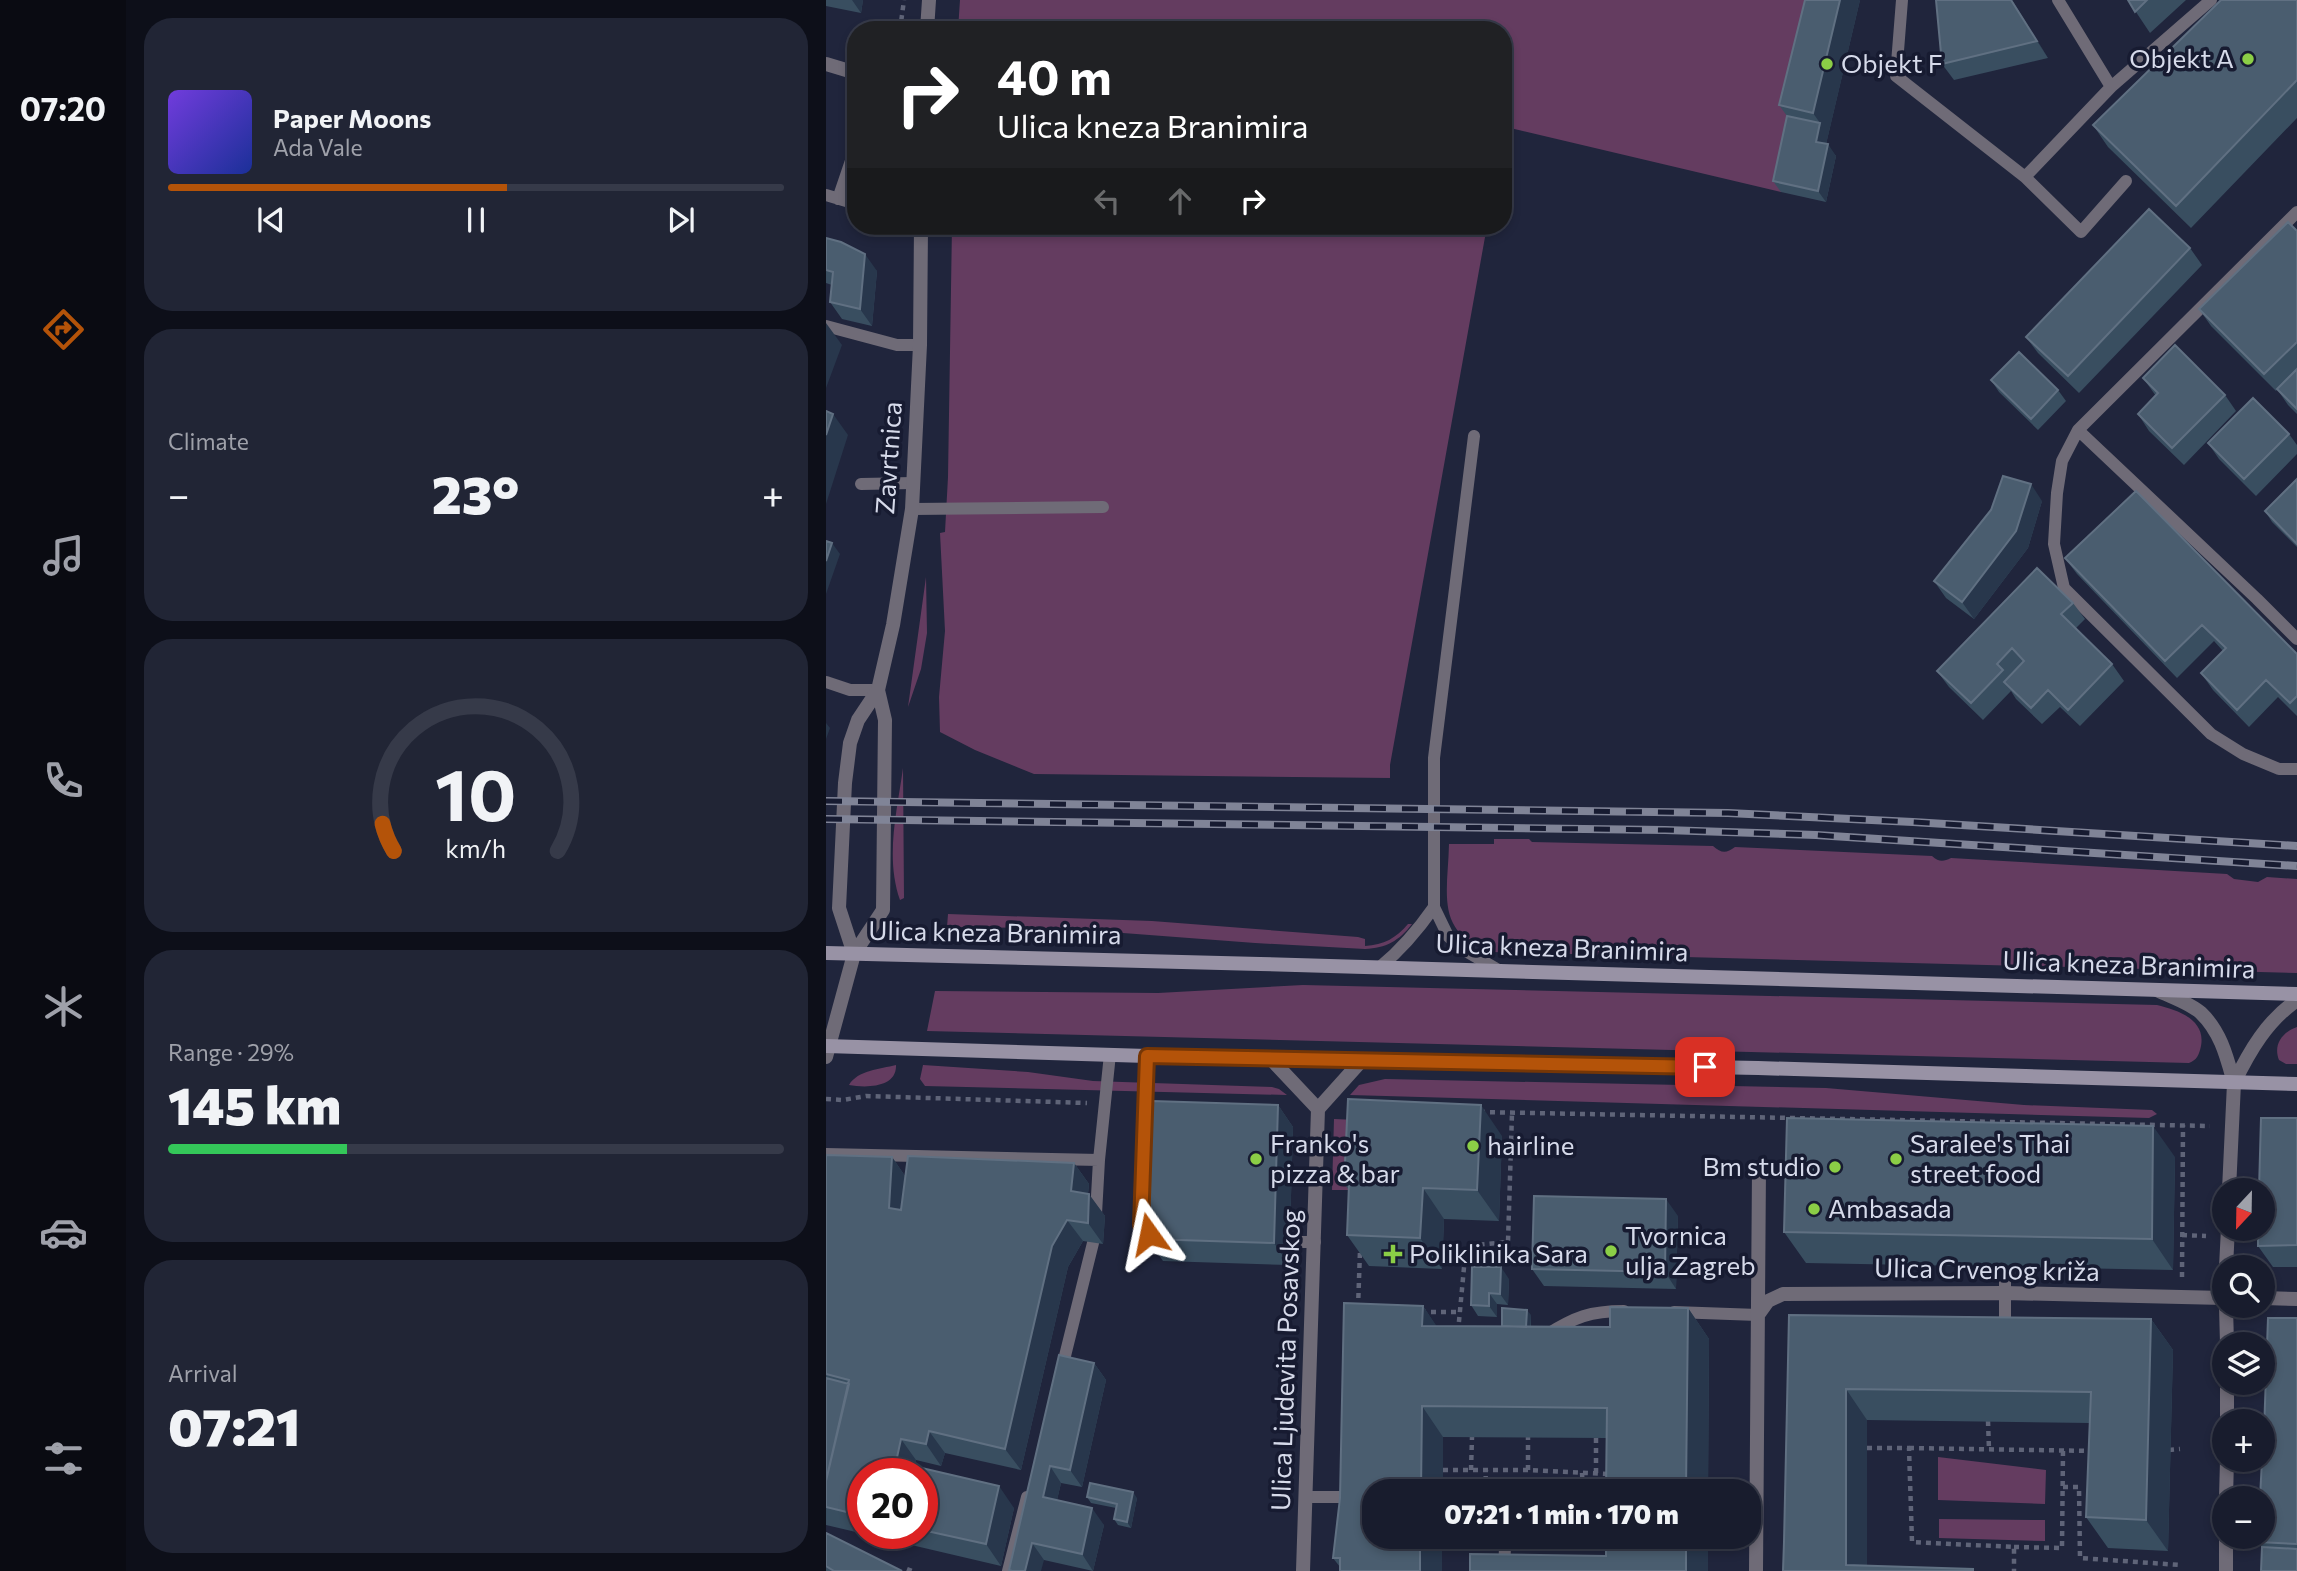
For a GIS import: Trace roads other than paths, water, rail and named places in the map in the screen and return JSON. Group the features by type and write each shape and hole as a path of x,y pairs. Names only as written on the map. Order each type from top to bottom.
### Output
{"main road":[{"name":"Ulica kneza Branimira","path":"826,953 2297,994"},
{"path":"827,1050 1758,1068 2297,1084"}],"street":[{"path":"928,21 929,0"},
{"path":"826,64 847,70"},
{"name":"Zavrtnica","path":"854,954 839,908 845,783 850,743 858,720 878,690 893,625 912,509 920,345 921,235"},
{"name":"Zavrtnica","path":"827,1050 854,954 883,910 885,720 878,690"},
{"path":"2157,990 2200,1012 2216,1032 2225,1050 2234,1083 2230,1178"},
{"path":"2234,1083 2250,1051 2265,1030 2280,1012 2297,1000"},
{"path":"1270,1058 1318,1109 1362,1060"},
{"name":"Ulica Ljudevita Posavskog","path":"1303,1571 1318,1109"},
{"path":"1753,1479 1759,1168"},
{"name":"Ulica Crvenog križa","path":"1758,1315 1768,1301 1783,1294 2005,1293 2212,1298"},
{"path":"2275,1298 2297,1299"},
{"path":"1755,1549 1756,1571"},
{"path":"2226,1549 2226,1571"}],"lane":[{"path":"1902,0 1896,76 2025,177 2081,232 2126,181"},
{"path":"2058,0 2111,87"},
{"path":"2025,177 2111,87 2211,0"},
{"path":"832,197 847,165"},
{"path":"2297,212 2078,430 2063,461 2057,493 2054,544 2064,588 2211,734 2243,754 2279,769 2297,769"},
{"path":"826,326 897,345 920,345"},
{"path":"2078,430 2297,639"},
{"path":"1474,436 1434,758 1434,906 1453,942 1501,971"},
{"path":"861,484 913,483"},
{"path":"912,509 1103,507"},
{"path":"826,682 850,690 878,690"},
{"path":"1380,967 1417,933 1434,906"},
{"path":"1096,1214 1110,1054"},
{"path":"1147,1056 1141,1225 1149,1234 1164,1237"},
{"path":"826,1154 1099,1160"},
{"path":"1290,1242 1315,1242"},
{"path":"1056,1390 1093,1243"},
{"path":"2005,1266 2006,1348"},
{"path":"1538,1340 1571,1320 1600,1311 1758,1315"},
{"path":"1008,1571 1031,1480"},
{"path":"1307,1497 1362,1497"},
{"path":"1504,1571 1505,1549"}],"railway":[{"path":"826,801 1728,813 2297,846"},
{"path":"826,819 1665,830 1816,835 2297,866"}],"place":[{"name":"Objekt A","path":"2248,59"},
{"name":"Objekt F","path":"1827,64"},
{"name":"hairline","path":"1473,1146"},
{"name":"Franko's pizza & bar","path":"1256,1159"},
{"name":"Saralee's Thai street food","path":"1896,1159"},
{"name":"Bm studio","path":"1835,1167"},
{"name":"Ambasada","path":"1814,1209"},
{"name":"Tvornica ulja Zagreb","path":"1611,1251"},
{"name":"Poliklinika Sara","path":"1393,1254"}]}
